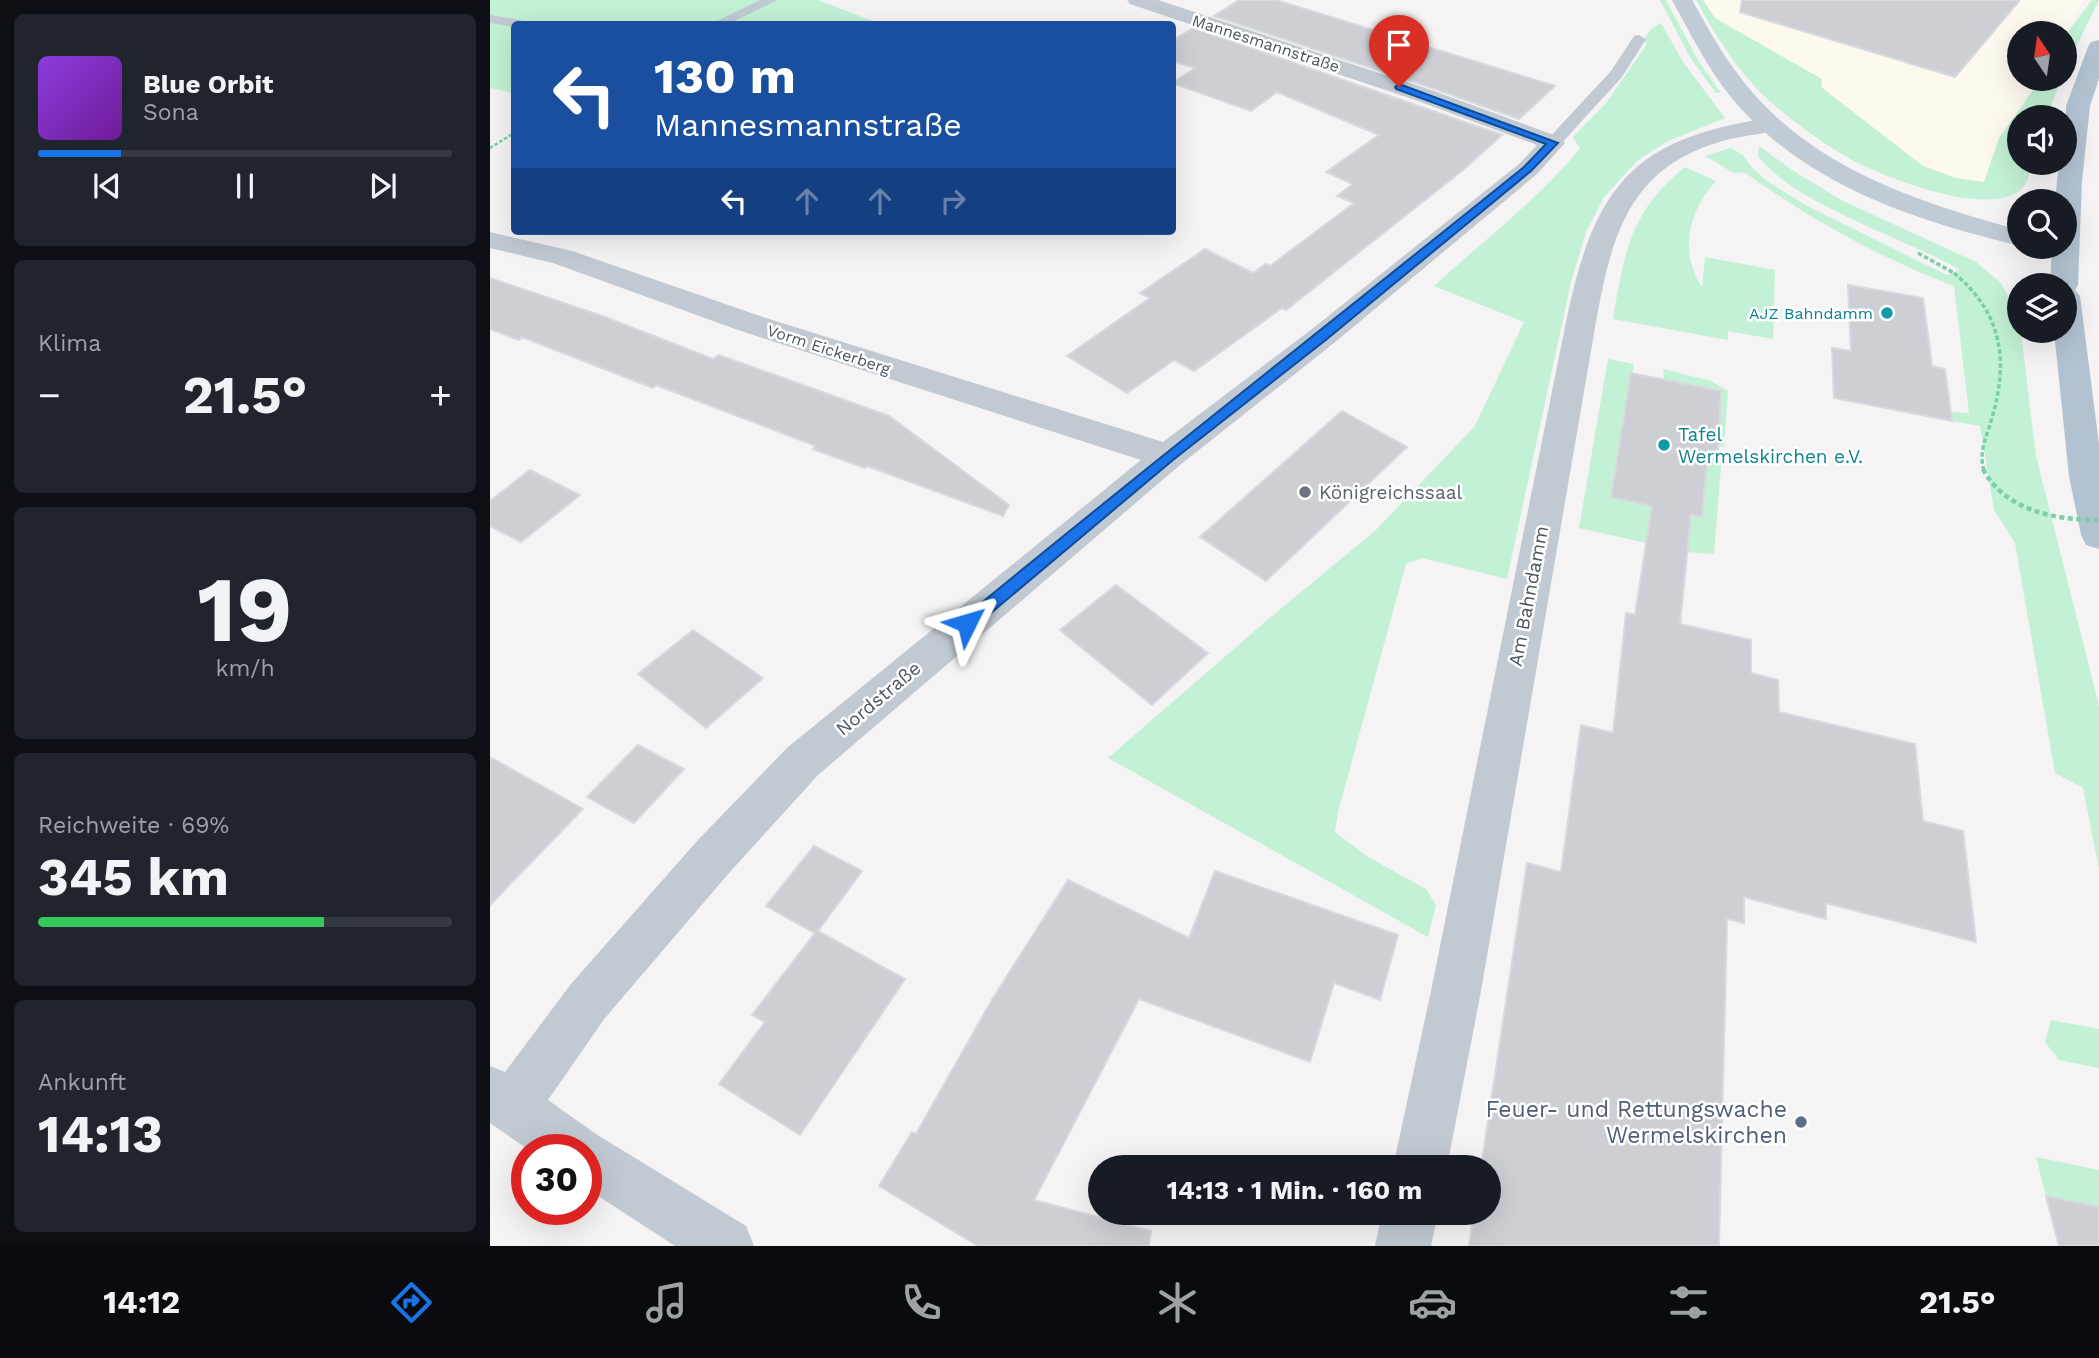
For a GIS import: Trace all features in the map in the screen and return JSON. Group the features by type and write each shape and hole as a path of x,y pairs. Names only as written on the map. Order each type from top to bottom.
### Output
{"main road":[{"path":"1682,0 1716,61 1770,125 1818,162 1877,192 1965,224 2007,235"},
{"path":"2068,189 2078,106 2099,47"},
{"path":"2070,343 2086,476 2099,536"}],"street":[{"name":"Mannesmannstraße","path":"1136,0 1426,96 1553,143"},
{"name":"Am Bahndamm","path":"1422,1155 1536,552 1580,327 1600,243 1626,192 1659,159 1709,135 1770,125"},
{"name":"Nordstraße","path":"502,1098 713,857 803,761 1168,456 1323,336 1517,178 1553,143"},
{"name":"Vorm Eickerberg","path":"490,240 562,257 749,323 1168,456"},
{"path":"502,1098 553,1134"},
{"path":"602,1167 726,1246"},
{"path":"1403,1246 1407,1225"}],"lane":[{"path":"725,21 771,0"},
{"path":"490,19 511,22"},
{"name":"Nordstraße","path":"1553,143 1617,74 1639,39"}],"path":[{"path":"490,148 511,135"},
{"path":"1954,273 1983,300 1998,329 1998,389 1983,450 1985,472 2001,491 2031,511 2073,520 2099,520"}],"shaded area":[{"path":"1703,0 2084,0 2073,21 2007,21 2007,91 2032,91 2022,105 2007,105 2007,127 1999,138 1984,182 1956,178 1923,166 1821,87 1822,79 1715,18"}],"green space":[{"path":"490,0 818,0 872,21 511,21 511,92 490,88"},
{"path":"1660,0 1666,0 1699,62 1721,93 1716,93 1691,59"},
{"path":"1696,0 1703,0 1715,18 1822,79 1821,87 1923,166 1956,178 1984,182 1999,138 2007,127 2007,175 2029,175 2026,183 2020,189 2007,189 2007,196 1993,199 1968,198 1913,185 1865,167 1823,142 1767,99 1713,30"},
{"path":"2092,0 2099,0 2077,45 2076,21"},
{"path":"1661,23 1683,62 1725,118 1668,141 1638,160 1604,197 1586,232 1571,282 1507,579 1422,558 1406,564 1338,812 1335,832 1368,857 1426,889 1436,905 1428,937 1108,758 1376,530 1475,426 1524,322 1434,286 1528,203 1580,149 1573,137 1606,103 1647,44 1643,41 1651,29"},
{"path":"2032,91 2057,91 2051,105 2022,105"},
{"path":"1759,146 1843,201 1976,262 2001,283 2007,294 2007,343 2022,343 2036,456 2099,706 2099,869 2083,788 2055,773 2015,543 1994,510 1980,426 1952,421 1951,412 1969,413 1954,286 1872,250 1819,221 1744,172 1734,173 1705,156 1731,148 1743,155 1754,170 1770,183 1811,208 1947,275 1960,270 1824,205 1776,174 1758,156"},
{"path":"1685,167 1716,181 1706,193 1693,218 1689,246 1695,274 1702,287 1705,257 1775,270 1773,339 1728,331 1728,340 1613,319 1621,274 1632,235 1652,200"},
{"path":"1608,359 1634,364 1611,497 1652,506 1648,536 1691,515 1701,517 1708,451 1722,454 1714,554 1687,552 1579,528"},
{"path":"1663,369 1711,381 1728,391 1724,447 1708,444 1664,380"},
{"path":"2051,1020 2099,1029 2099,1068 2059,1060 2045,1042"},
{"path":"2036,1157 2099,1170 2099,1207 2046,1196"}],"building":[{"path":"1239,0 1276,0 1555,86 1519,119 1214,16"},
{"path":"1742,0 2020,0 1955,77 1740,12"},
{"path":"1193,28 1502,135 1463,170 1286,310 1282,308 1194,371 1174,360 1127,393 1067,356 1150,298 1140,293 1205,249 1253,273 1266,264 1270,266 1354,203 1337,196 1353,184 1326,172 1379,135 1277,92 1251,111 1176,84 1176,80 1195,68 1176,62 1176,39"},
{"path":"490,278 605,317 713,359 719,355 889,416 1009,505 1003,516 813,449 816,446 656,385 653,388 522,337 519,340 490,329"},
{"path":"1848,285 1923,298 1932,366 1945,369 1952,421 1834,398 1832,348 1851,351"},
{"path":"1631,373 1721,391 1718,453 1708,451 1702,517 1691,515 1680,624 1751,640 1751,673 1778,680 1779,712 1915,744 1923,821 1963,831 1976,942 1826,903 1826,919 1744,897 1744,923 1727,919 1719,1246 1469,1246 1472,1225 1501,1225 1501,1155 1483,1155 1527,863 1561,872 1581,725 1613,733 1626,613 1635,615 1652,506 1611,497"},
{"name":"Königreichssaal","path":"1342,411 1407,447 1266,581 1200,537"},
{"path":"530,470 580,495 521,542 490,526 490,501"},
{"path":"1116,585 1208,653 1152,705 1060,630"},
{"path":"693,630 763,678 706,728 638,674"},
{"path":"638,745 684,769 634,823 587,797"},
{"path":"490,757 583,809 490,905"},
{"path":"814,846 862,871 818,931 905,979 800,1135 719,1084 765,1022 752,1015 815,933 766,906"},
{"path":"1215,871 1398,935 1380,1000 1334,983 1310,1062 1139,999 1034,1200 1088,1214 1088,1225 1128,1225 1151,1231 1149,1246 978,1246 879,1186 912,1132 916,1134 993,998 1068,880 1189,938"},
{"path":"2046,1196 2099,1207 2099,1246 2059,1246"}],"place":[{"name":"AJZ Bahndamm","path":"1887,313"},
{"name":"Tafel Wermelskirchen e.V.","path":"1664,445"},
{"name":"Königreichssaal","path":"1305,492"},
{"name":"Feuer- und Rettungswache Wermelskirchen","path":"1801,1122"}],"route":[{"path":"967,623 1168,456 1323,336 1528,169 1553,143 1399,87"}]}
